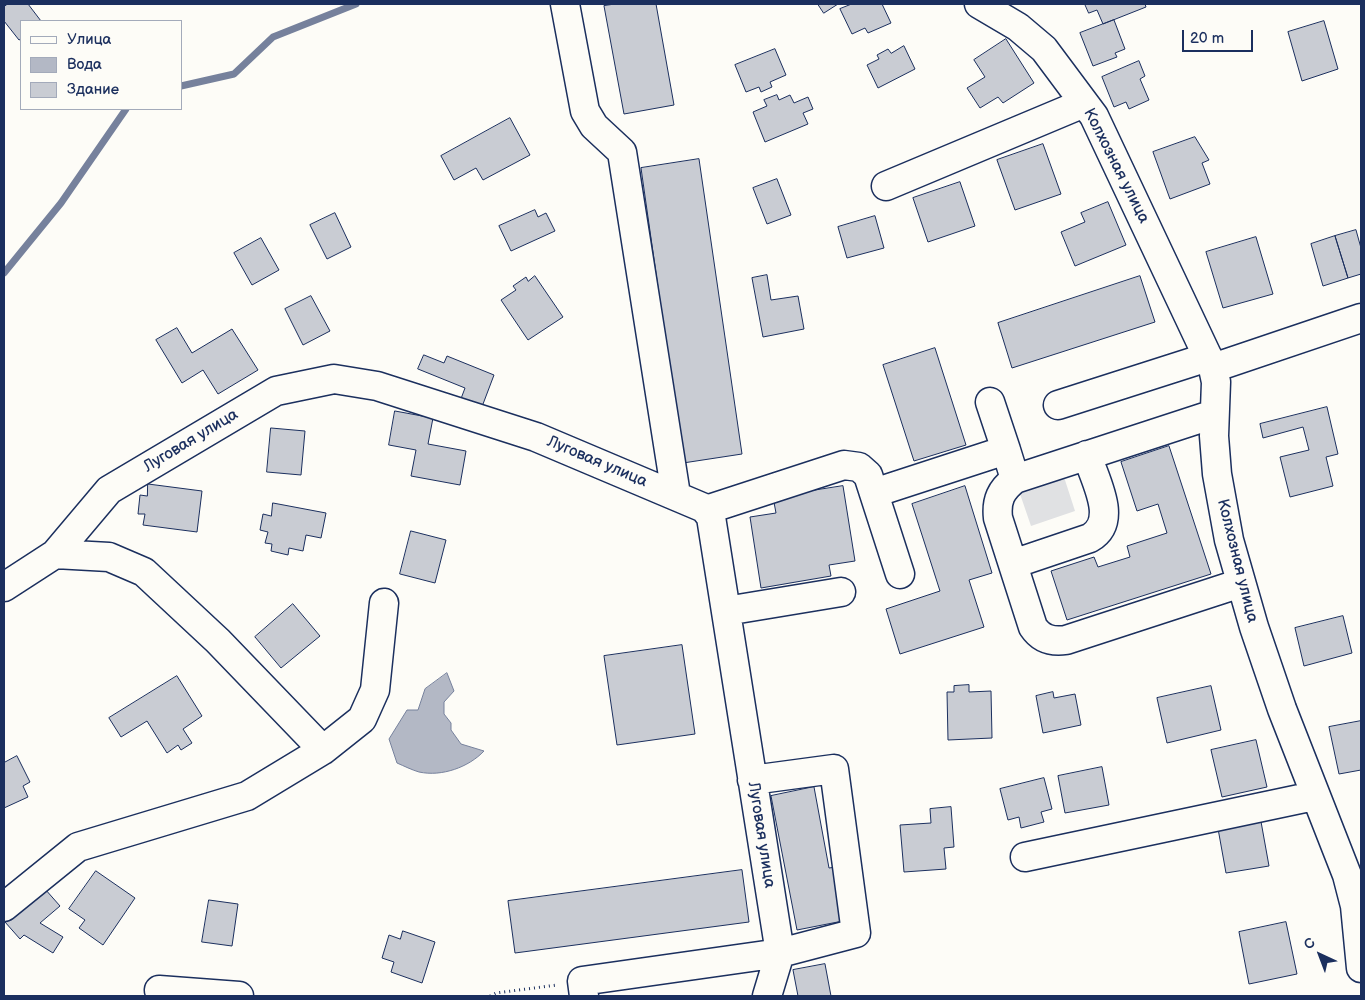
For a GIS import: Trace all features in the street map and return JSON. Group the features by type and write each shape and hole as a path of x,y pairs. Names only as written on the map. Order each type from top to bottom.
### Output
{"street":[{"path":"565,4 585,110 594,126 622,152 676,495"},
{"name":"Колхозная улица","path":"979,4 1018,27 1044,49 1094,116 1211,362 1216,382 1214,414 1217,474 1222,508 1241,583 1282,709 1314,796 1356,889 1361,968"},
{"path":"886,186 1084,103"},
{"path":"1058,405 1361,318"},
{"name":"Луговая улица","path":"4,587 55,554 109,490 276,390 334,379 377,386 536,437 676,495 706,510 711,517 780,953 767,996"},
{"path":"990,402 1015,479"},
{"path":"1214,414 1015,479 1005,487 997,507 1033,627 1042,637 1057,641 1241,583"},
{"path":"874,493 1006,450"},
{"path":"1013,564 1090,538 1098,533 1103,526 1106,512 1087,455"},
{"path":"706,510 844,465 852,465 864,470 868,475 900,574"},
{"path":"55,554 109,557 144,572 218,641 323,750"},
{"path":"726,610 841,592"},
{"path":"4,906 78,847 247,796 323,750 362,720 375,690 384,603"},
{"path":"583,989 627,986 780,953 856,933 834,769 752,780"},
{"path":"1025,857 1314,796"},
{"path":"159,990 239,996"}],"path":[{"path":"490,996 496,993 583,989"}],"shaded area":[{"path":"1064,477 1075,511 1031,526 1019,491"}],"water":[{"path":"447,673 454,691 444,702 444,714 451,723 451,730 461,744 484,751 471,762 446,772 419,772 397,763 389,739 407,710 418,710 425,689"}],"building":[{"path":"8,4 28,4 40,20 20,20 19,40 4,21 4,7"},
{"path":"615,4 656,4 674,105 624,114 604,6"},
{"path":"818,4 838,4 824,13"},
{"path":"852,4 882,4 891,23 868,33 865,28 852,34 840,9"},
{"path":"1085,4 1145,4 1146,7 1103,24 1097,10 1089,13"},
{"path":"1114,20 1125,49 1115,53 1117,57 1093,66 1080,33"},
{"path":"1324,21 1338,69 1302,81 1288,32"},
{"path":"1006,39 1034,83 1003,103 998,97 980,108 967,88 985,77 974,60"},
{"path":"904,46 915,69 878,88 867,65 879,59 877,55 888,49 891,53"},
{"path":"775,49 786,75 770,82 772,87 761,92 759,87 746,92 735,65"},
{"path":"1139,61 1145,76 1140,79 1149,100 1129,109 1126,102 1114,107 1102,77"},
{"path":"777,95 779,100 790,95 794,103 808,97 813,109 803,113 808,124 765,142 753,112 767,106 764,100"},
{"path":"510,118 530,155 483,180 476,168 454,180 441,156"},
{"path":"1195,137 1209,160 1202,163 1210,184 1170,199 1153,152"},
{"path":"1043,144 1061,194 1015,210 997,160"},
{"path":"699,159 742,454 683,463 641,168"},
{"path":"777,179 791,215 767,224 753,188"},
{"path":"960,182 975,226 928,242 913,198"},
{"path":"1108,202 1126,245 1075,266 1061,232 1085,222 1081,213"},
{"path":"535,210 538,217 546,213 555,231 511,251 499,226"},
{"path":"335,213 351,247 327,259 310,225"},
{"path":"875,216 884,248 847,258 838,227"},
{"path":"1356,230 1361,248 1361,274 1348,278 1335,236"},
{"path":"1335,236 1348,278 1323,286 1311,244"},
{"path":"1256,237 1273,294 1223,308 1206,252"},
{"path":"261,238 279,270 252,285 234,253"},
{"path":"767,275 771,300 798,296 804,329 763,337 752,278"},
{"path":"535,276 563,317 528,340 501,300 516,290 513,286 526,277 528,281"},
{"path":"1140,276 1155,322 1012,368 998,323"},
{"path":"311,296 330,331 303,345 285,309"},
{"path":"177,328 192,353 232,329 258,370 218,394 203,370 182,383 156,340"},
{"path":"935,348 966,445 914,461 883,365"},
{"path":"424,355 444,363 447,356 494,375 480,412 459,404 465,388 418,369"},
{"path":"1327,407 1338,454 1326,457 1333,486 1290,497 1280,457 1309,450 1303,427 1263,438 1260,424"},
{"path":"395,411 433,418 428,444 466,451 460,485 411,476 416,450 389,445"},
{"path":"271,428 305,431 301,475 267,472"},
{"path":"1169,446 1211,574 1067,620 1051,571 1094,557 1098,567 1130,557 1127,546 1167,533 1158,504 1137,511 1121,462"},
{"path":"148,484 202,491 197,532 143,525 145,514 138,514 140,495 147,496"},
{"path":"843,486 855,561 829,565 831,576 761,588 750,517 776,513 773,497"},
{"path":"965,486 992,573 969,580 984,627 900,654 886,609 940,591 912,504"},
{"path":"273,503 326,513 321,538 306,535 303,551 289,548 288,555 271,551 272,544 265,543 268,532 260,530 263,514 271,516"},
{"path":"411,531 446,540 435,583 400,574"},
{"path":"293,604 320,636 281,668 255,637"},
{"path":"1343,616 1352,653 1304,666 1295,628"},
{"path":"682,645 695,734 617,745 604,656"},
{"path":"177,676 202,716 183,729 192,743 181,750 178,745 167,753 147,721 121,737 109,718"},
{"path":"969,685 969,692 991,691 992,738 948,740 947,692 954,692 954,686"},
{"path":"1211,686 1221,730 1167,743 1157,698"},
{"path":"1053,692 1054,698 1075,694 1081,725 1043,733 1036,696"},
{"path":"1361,721 1361,770 1339,774 1329,727"},
{"path":"1256,740 1267,787 1222,797 1211,750"},
{"path":"17,756 30,782 23,786 28,797 4,808 4,763"},
{"path":"1102,767 1109,805 1065,813 1058,776"},
{"path":"1044,778 1052,809 1041,812 1044,822 1021,828 1019,817 1008,820 1000,789"},
{"path":"814,787 829,868 843,866 853,919 797,930 771,796"},
{"path":"951,807 954,847 944,848 946,869 904,872 900,825 931,823 930,809"},
{"path":"1260,816 1269,866 1226,873 1217,823"},
{"path":"742,870 749,922 515,953 508,901"},
{"path":"96,871 135,898 103,945 79,928 85,920 69,909"},
{"path":"45,889 60,906 40,923 63,937 53,953 24,935 20,939 5,922"},
{"path":"209,900 238,904 232,946 202,942"},
{"path":"1286,922 1297,974 1249,984 1239,932"},
{"path":"403,931 435,942 422,983 391,972 394,962 382,958 389,935 400,939"},
{"path":"825,964 831,996 798,996 793,970"}],"waterway":[{"path":"182,86 234,74 273,37 356,4"},
{"path":"4,273 61,203 125,110"}]}
